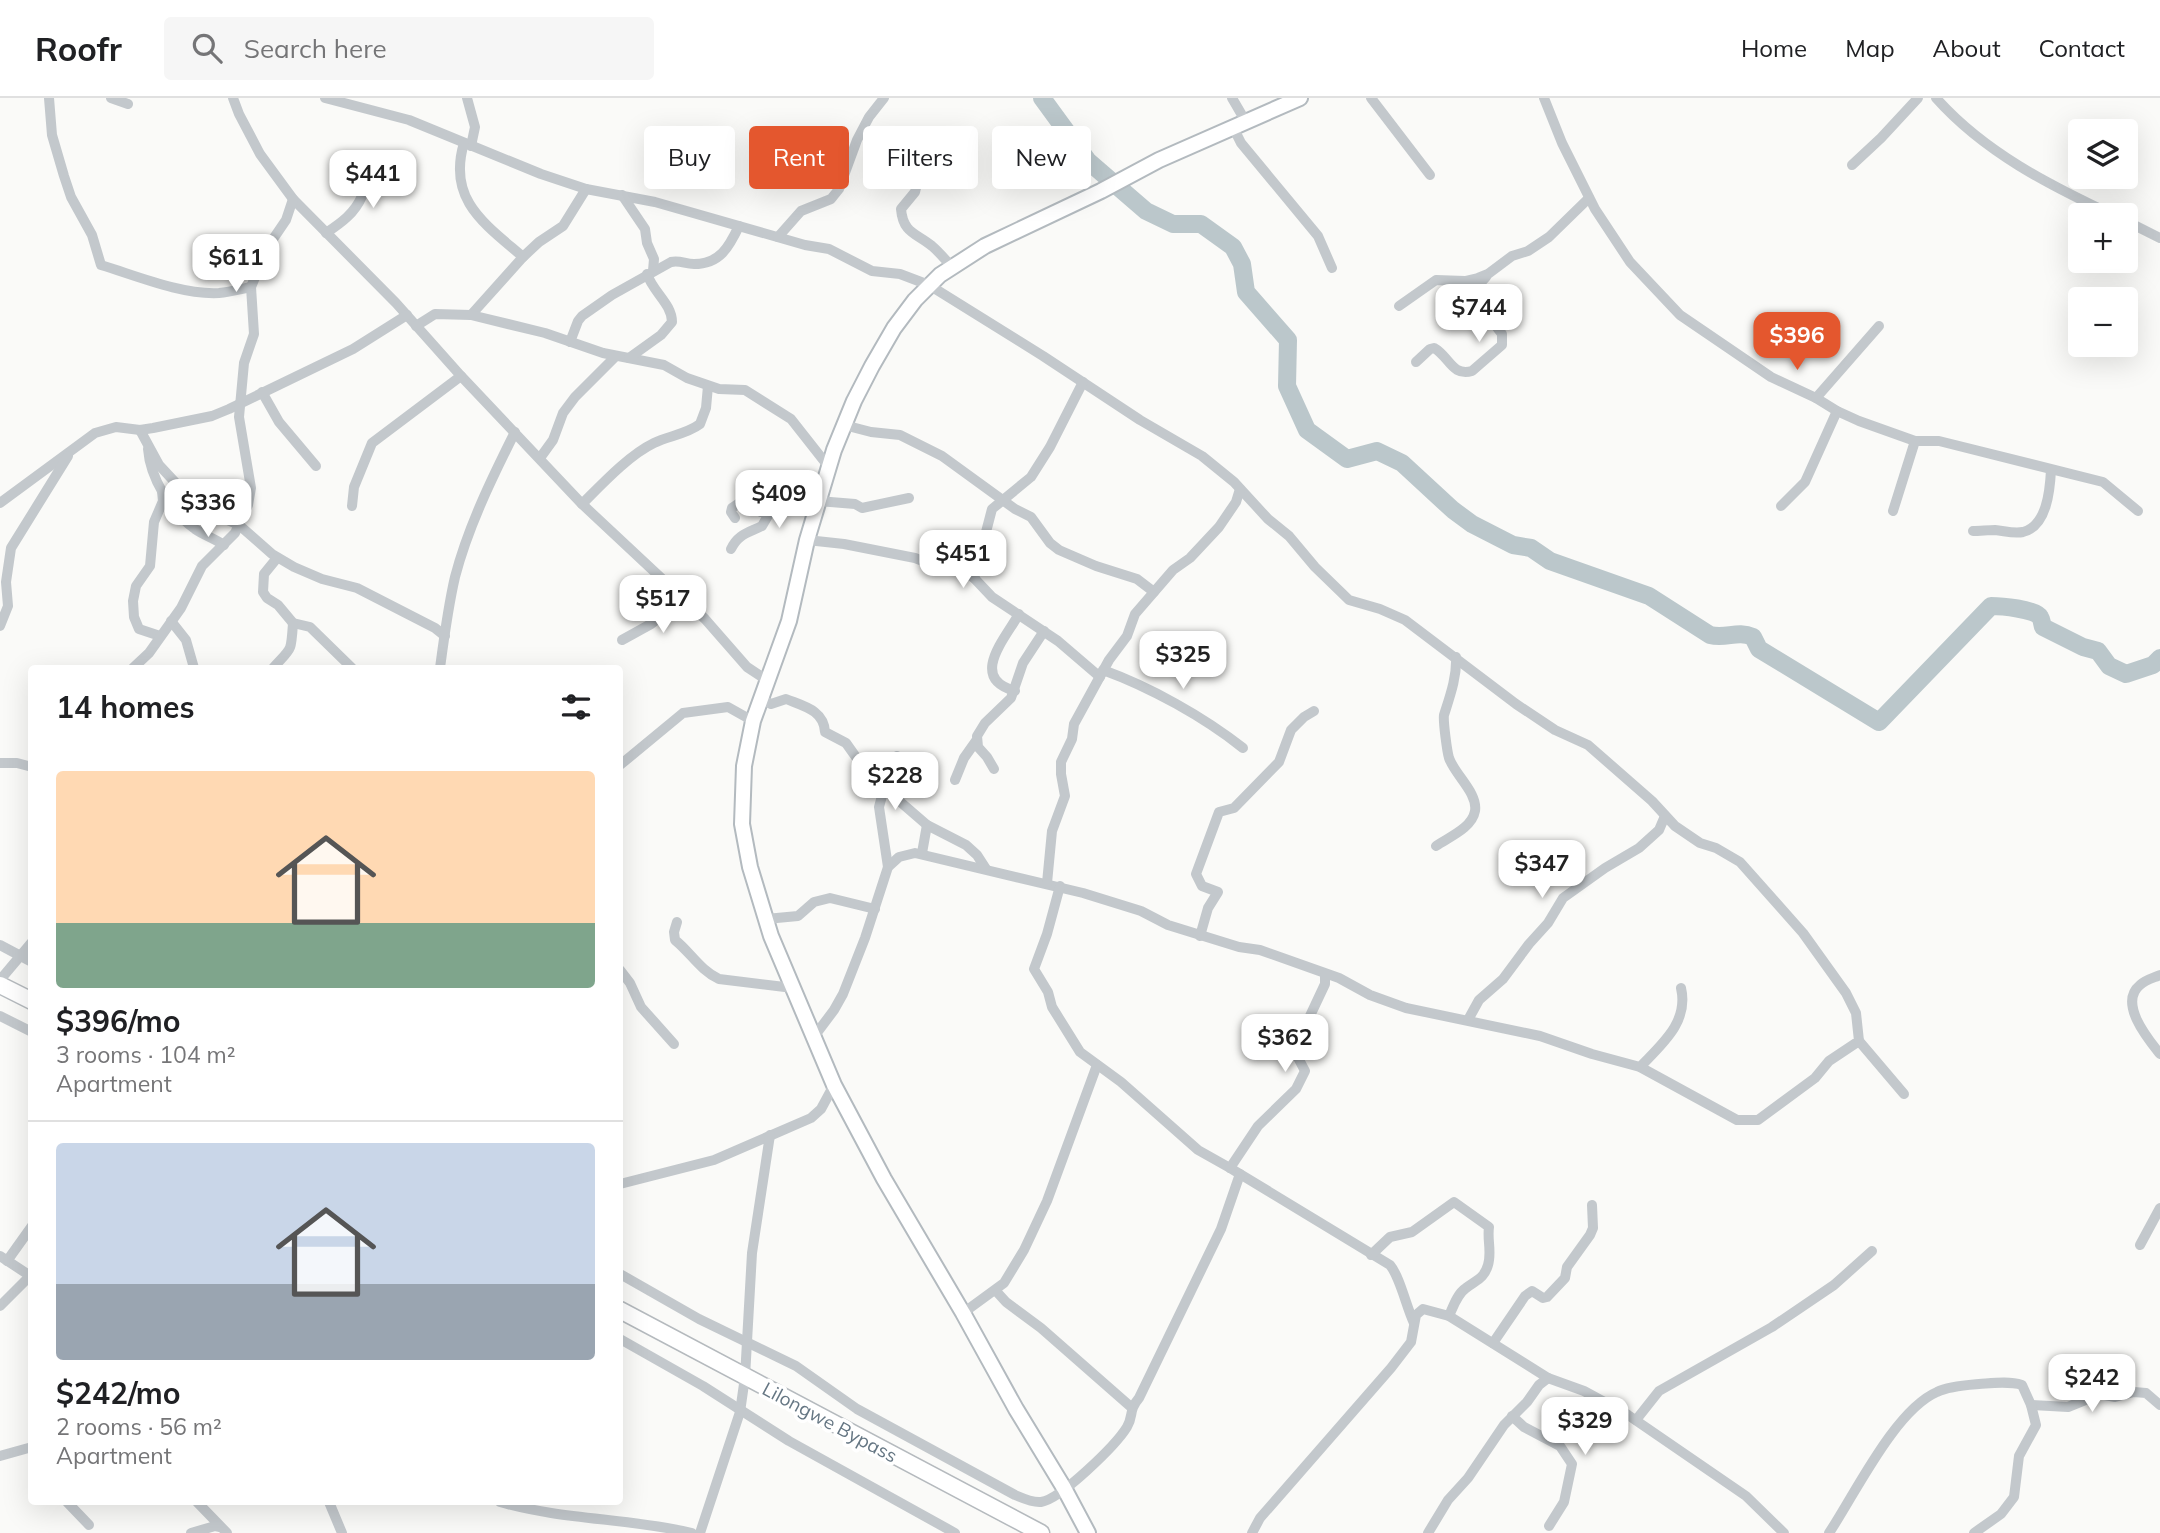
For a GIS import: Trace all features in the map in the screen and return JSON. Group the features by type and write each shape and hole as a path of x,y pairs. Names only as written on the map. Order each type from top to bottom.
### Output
{"main road":[{"path":"0,983 28,999"},
{"name":"Lilongwe Bypass","path":"623,1312 1041,1533"}],"street":[{"path":"49,98 52,135 64,176 71,197 92,235 101,265 148,280 205,292 229,292 251,286"},
{"path":"111,98 128,104"},
{"path":"233,98 260,154 293,199 407,315 582,504 705,619 747,667 768,681"},
{"path":"325,98 409,120 541,174 586,189 664,204 829,249 872,271 910,276 929,285 1140,420 1202,456 1240,489 1349,600 1380,608 1405,620 1516,704 1555,730 1599,754 1652,801 1675,826 1700,843 1716,848 1740,862 1790,918 1852,1003 1859,1022 1860,1041 1904,1094"},
{"path":"467,98 475,127 460,164 460,180 469,206 492,231 523,257"},
{"path":"778,237 801,211 831,199 839,189 857,140 869,117 884,98"},
{"path":"1232,98 1239,120"},
{"path":"1239,98 1241,143 1318,236 1332,268"},
{"path":"1088,1533 884,1179 834,1085 766,919 750,867 742,824 744,766 753,721 789,621 807,540 828,466 857,394 894,328 929,285 951,266 1013,232 1101,191 1239,120 1300,98"},
{"path":"1371,98 1430,174"},
{"path":"1544,98 1562,144 1589,198 1630,262 1681,315 1771,377 1859,421 1915,441 1939,441 2102,482 2138,511"},
{"path":"1852,165 1918,98"},
{"path":"1936,98 1956,119 2006,158 2052,186 2088,203"},
{"path":"326,233 344,221 358,206 362,196 351,165"},
{"path":"471,315 523,257 563,226 586,189"},
{"path":"916,189 901,209 902,219 913,236 929,243 951,266"},
{"path":"622,195 645,229 647,243 654,259 650,273 653,289 672,315 672,322 661,335 629,358"},
{"path":"1416,362 1430,348 1434,348 1457,371 1466,373 1472,371 1502,345 1502,334 1475,299 1477,287 1506,259 1528,251 1549,237 1589,198"},
{"path":"137,665 144,659 181,608 202,566 225,545 239,525 248,505 251,488 239,417 244,363 254,334 251,286 267,248 286,220 293,199"},
{"path":"570,342 582,316 650,273 676,260 693,264 713,261 723,255 739,226"},
{"path":"2138,227 2160,237"},
{"path":"1399,306 1436,281 1465,281 1488,274"},
{"path":"416,326 435,314 471,315 526,328 616,356 664,365 708,386 745,390 778,408 797,426 828,466"},
{"path":"0,503 95,433 116,427 140,430 212,416 353,349 407,315"},
{"path":"1816,398 1879,326"},
{"path":"540,458 553,440 558,422 569,405 616,356"},
{"path":"352,506 354,487 372,443 461,376"},
{"path":"974,578 992,509 1031,477 1083,382"},
{"path":"582,504 642,451 700,424 706,408 708,386"},
{"path":"262,392 286,430 316,466"},
{"path":"1781,506 1805,482 1837,411"},
{"path":"844,425 871,432 901,435 942,456 1015,509 1031,517 1050,543 1059,550 1096,566 1137,579 1154,592"},
{"path":"140,430 159,465 199,508 239,525 277,558 321,579 357,588 435,628 445,636"},
{"path":"440,665 460,561 486,494 515,432"},
{"path":"1893,511 1915,441"},
{"path":"148,446 150,467 170,503 193,528 225,545"},
{"path":"0,626 8,606 6,583 11,548 72,450"},
{"path":"1973,531 2016,533 2033,528 2042,514 2051,484 2051,470"},
{"path":"1046,883 1052,831 1065,796 1060,774 1061,762 1072,739 1074,724 1101,673 1127,636 1135,614 1173,569 1190,558 1219,527 1236,502 1240,489"},
{"path":"160,636 139,629 134,617 133,601 136,586 150,566 154,522 163,501 162,491"},
{"path":"731,549 735,540 744,533 762,526 773,507 796,494 803,494 818,501 855,504 862,508 909,498"},
{"path":"735,518 731,512 732,508 741,502 761,512 770,511"},
{"path":"807,540 844,544 915,558 941,568 964,572 974,578 992,597 1101,673 1122,677 1195,715 1243,748"},
{"path":"277,558 264,574 263,592 293,623 310,627 349,665"},
{"path":"622,640 651,624 682,600"},
{"path":"1015,691 1001,687 993,678 990,666 1019,614"},
{"path":"171,621 186,640 193,665"},
{"path":"277,665 291,648 293,623"},
{"path":"955,780 981,728 1011,698 1026,655 1044,631"},
{"path":"1436,846 1470,824 1476,809 1469,791 1449,758 1444,716 1454,681 1456,657"},
{"path":"761,699 771,704 786,699 818,713 825,732 846,743 868,774 883,788 927,825 966,845 986,869"},
{"path":"623,763 683,713 727,707 753,721"},
{"path":"1200,936 1209,908 1218,892 1202,886 1196,874 1219,812 1234,808 1279,762 1291,730 1314,711"},
{"path":"976,741 994,769"},
{"path":"813,1038 834,1010 842,994 888,867 879,812 883,788 897,756"},
{"path":"0,763 28,766"},
{"path":"1468,1020 1479,1000 1503,979 1548,923 1563,898 1605,867 1639,848 1659,830 1665,816"},
{"path":"922,853 927,825"},
{"path":"888,867 900,857 922,853 1060,886 1141,911 1168,925 1200,936 1261,950 1396,1005 1539,1036 1640,1067 1737,1120 1758,1120 1815,1077 1829,1061 1860,1041"},
{"path":"1060,886 1034,969 1048,992 1052,1007 1075,1045 1198,1150 1326,1225 1394,1269 1405,1305 1414,1323"},
{"path":"766,919 798,916 814,902 830,898 875,909"},
{"path":"677,922 675,940 691,954 696,964 712,975 719,979 793,989"},
{"path":"0,945 28,960"},
{"path":"0,983 28,946"},
{"path":"623,1276 699,1319 796,1366 857,1409 1015,1495 1038,1503 1050,1499 1113,1445 1129,1424 1131,1407 1139,1398 1221,1229 1235,1171 1258,1126 1296,1089 1305,1071 1294,1050 1325,984 1325,974"},
{"path":"623,975 641,1007 674,1044"},
{"path":"2160,975 2140,985 2133,992 2131,1001 2141,1029 2160,1054"},
{"path":"1640,1067 1673,1032 1684,1003 1681,988"},
{"path":"0,1016 28,1030"},
{"path":"963,1313 996,1291 1015,1266 1047,1201 1097,1065"},
{"path":"623,1183 714,1160 811,1118 821,1109 834,1085"},
{"path":"700,1533 740,1412 745,1377 752,1254 770,1135"},
{"path":"1371,1255 1390,1237 1412,1232 1454,1202 1489,1227 1488,1266 1482,1278 1465,1289 1448,1316"},
{"path":"1493,1343 1525,1296 1532,1291 1543,1298 1547,1297 1565,1278 1567,1267 1593,1228 1592,1205"},
{"path":"2140,1245 2160,1208"},
{"path":"28,1231 4,1259 28,1274"},
{"path":"1636,1420 1659,1391 1772,1327 1834,1286 1872,1251"},
{"path":"0,1306 28,1279"},
{"path":"996,1291 1131,1407"},
{"path":"1252,1533 1260,1518 1355,1412 1411,1342 1416,1315 1423,1309 1448,1316 1549,1378 1584,1391 1636,1420 1746,1496 1784,1533"},
{"path":"623,1341 703,1385 740,1412 955,1533"},
{"path":"1428,1533 1448,1500 1468,1478 1512,1416 1527,1402 1539,1385 1549,1378"},
{"path":"1829,1533 1899,1422 1937,1392 1970,1385 2014,1382 2022,1385 2036,1425 2019,1456 2014,1497 2001,1514 1974,1533"},
{"path":"2031,1405 2068,1407 2100,1394 2115,1397 2134,1392 2146,1393 2160,1405"},
{"path":"1512,1416 1524,1427 1560,1446 1572,1464 1564,1502 1549,1526"},
{"path":"0,1456 28,1450"},
{"path":"70,1505 89,1525"},
{"path":"200,1505 223,1530"},
{"path":"329,1505 342,1533"},
{"path":"514,1505 550,1513 644,1523 692,1533"},
{"path":"191,1533 215,1526 223,1530"}],"waterway":[{"path":"1042,98 1088,161 1146,211 1173,224 1201,224 1233,247 1242,264 1246,292 1288,340 1287,386 1307,430 1347,459 1377,451 1402,463 1453,510 1472,524 1513,545 1531,548 1550,561 1649,596 1710,635 1742,634 1753,637 1759,649 1879,722 1991,606 2017,608 2037,614 2043,627 2083,647 2098,651 2109,666 2126,674 2153,665 2160,658"}]}
